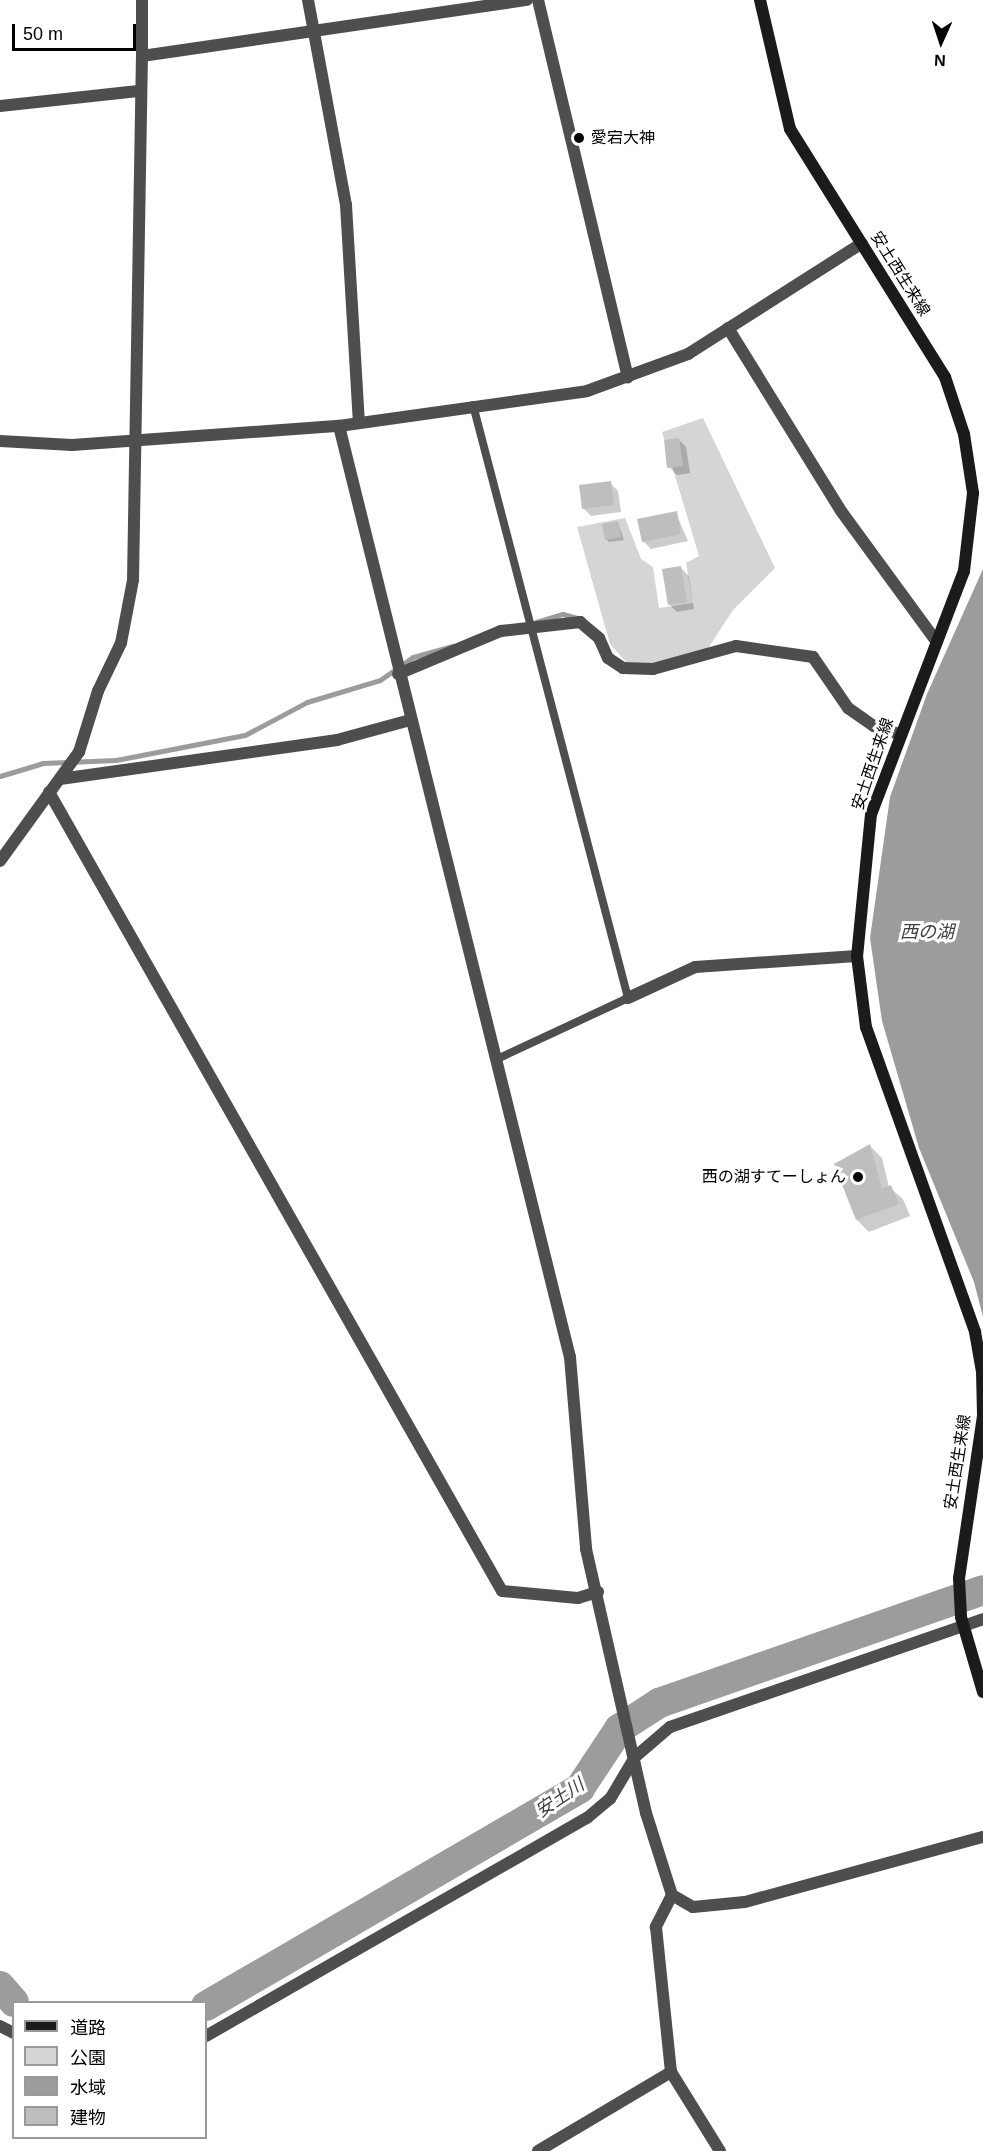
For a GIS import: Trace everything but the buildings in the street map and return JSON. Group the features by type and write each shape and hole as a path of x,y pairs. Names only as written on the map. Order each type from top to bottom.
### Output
{"main road":[{"name":"安土西生来線","path":"760,0 790,129 945,377 964,434 972,493 964,572 871,814 857,956 866,1027 897,1126 975,1332 982,1371 983,1416 959,1578 961,1620 983,1692"}],"street":[{"path":"0,861 79,752 98,692 121,643 133,580 138,91 142,56 142,0"},
{"path":"308,0 346,205 359,422"},
{"path":"142,56 527,0"},
{"path":"538,0 628,377"},
{"path":"0,106 138,91"},
{"path":"0,441 21,446 134,442 339,426 474,405 587,391 688,354 862,243"},
{"path":"728,328 841,511 936,641"},
{"path":"339,426 398,674 570,1357 585,1549 598,1592 635,1756 672,1895 656,1927 671,2072 720,2151"},
{"path":"398,674 461,644 531,626 580,622 599,639 608,658 623,668 653,669 736,646 813,657 848,708 874,726 900,734"},
{"path":"63,774 337,740 410,720"},
{"path":"49,792 502,1591 578,1598 598,1592"},
{"path":"628,998 695,968 857,956"},
{"path":"207,2035 588,1818 610,1799 635,1756 670,1727 961,1620 983,1619"},
{"path":"672,1895 693,1907 745,1902 983,1837"},
{"path":"538,2151 671,2072"}],"lane":[{"path":"474,405 628,998 495,1060"}],"green space":[{"path":"703,418 775,568 733,610 707,650 655,664 627,663 610,644 577,527 625,518 641,559 653,567 659,608 693,603 686,563 699,556 662,432"}],"water":[{"name":"西の湖","path":"983,569 983,1317 974,1282 919,1148 882,1021 870,938 890,797 927,694"}],"waterway":[{"path":"536,622 563,614 581,619"},
{"path":"0,776 43,763 116,760 245,735 307,702 380,680 413,657 452,646"},
{"name":"安土川","path":"207,2005 580,1788 619,1729 659,1703 983,1590"},
{"name":"安土川","path":"0,1986 13,2001"}],"place":[{"name":"愛宕大神","path":"579,138"},
{"name":"西の湖すてーしょん","path":"858,1177"}]}
